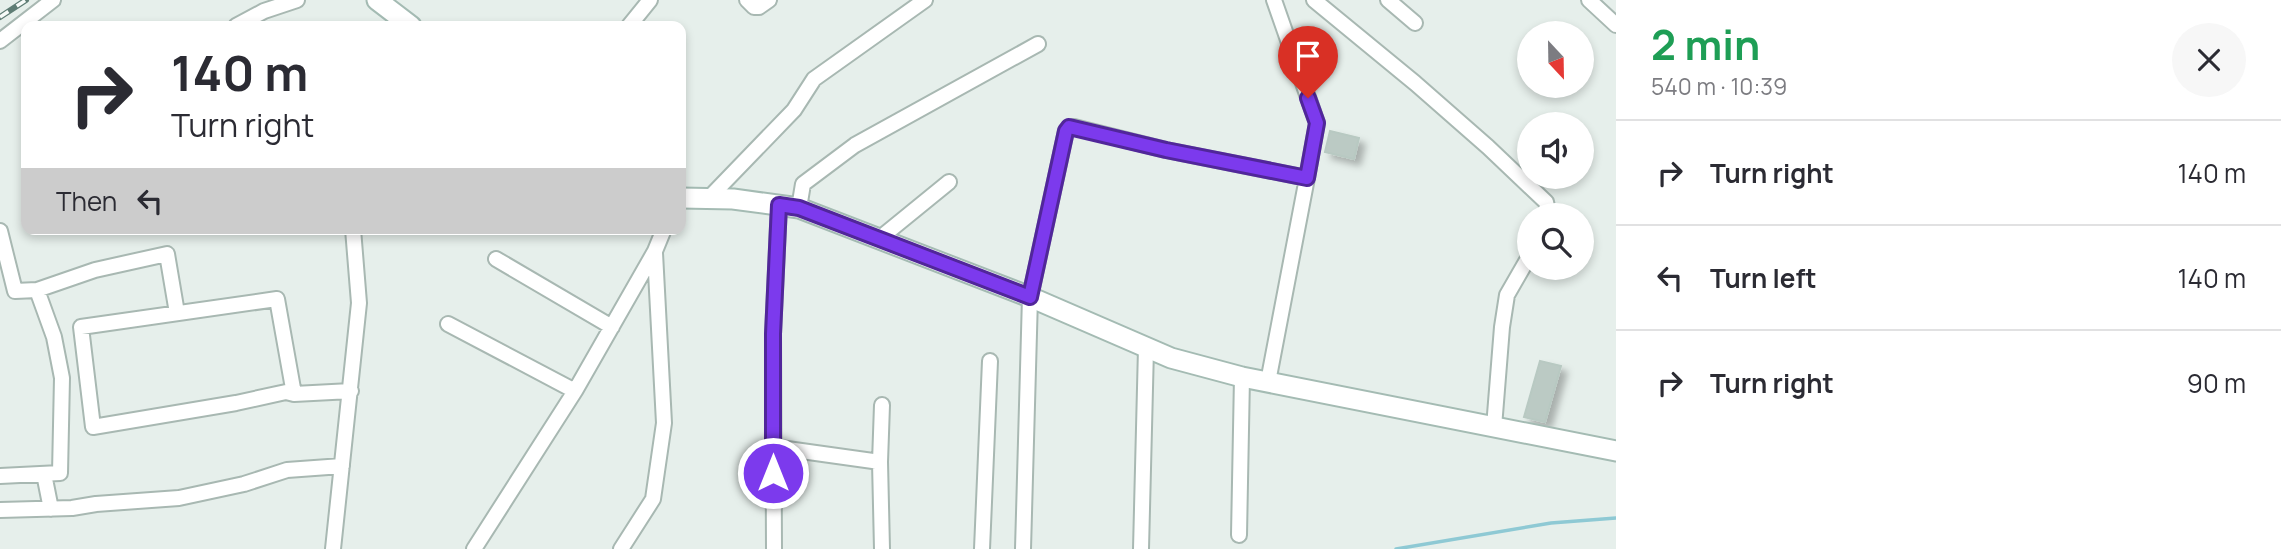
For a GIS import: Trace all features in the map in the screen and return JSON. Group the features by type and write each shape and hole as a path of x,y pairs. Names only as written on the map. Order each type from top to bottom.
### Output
{"street":[{"path":"25,21 52,0"},
{"path":"245,21 264,11 297,0"},
{"path":"377,0 404,21"},
{"path":"633,21 650,0"},
{"path":"747,0 754,7 759,7 769,0"},
{"path":"708,198 794,110 814,79 925,0"},
{"path":"1268,382 1317,123 1274,0"},
{"path":"1314,0 1488,147 1546,203"},
{"path":"1388,0 1415,23"},
{"path":"1589,0 1616,24"},
{"path":"0,41 21,24"},
{"path":"774,549 773,334 789,207 803,184 855,145 1038,44"},
{"path":"1023,549 1030,297 1069,127 1166,150 1307,178"},
{"path":"879,239 949,182"},
{"path":"686,198 733,199 789,207 1030,297 1171,358 1242,377 1616,452"},
{"path":"0,231 15,291 37,290 95,270 167,254 177,313"},
{"path":"333,549 359,303 353,235"},
{"path":"474,549 575,391 662,235"},
{"path":"621,549 653,499 664,423 655,251"},
{"path":"496,259 612,327"},
{"path":"1494,427 1502,327 1507,295 1517,278"},
{"path":"0,476 61,473 62,378 54,337 37,290"},
{"path":"295,394 277,299 81,327 93,427 236,404 286,392 295,394 351,391"},
{"path":"448,324 575,391"},
{"path":"1141,549 1146,348"},
{"path":"982,549 990,361"},
{"path":"1239,535 1242,377"},
{"path":"881,549 880,462 883,405"},
{"path":"773,447 880,462"},
{"path":"0,510 51,509 179,498 244,484 287,470 342,467"},
{"path":"44,474 51,509"}],"building":[{"path":"1330,131 1359,138 1354,159 1325,152"},
{"path":"1540,361 1561,366 1545,422 1524,417"}],"waterway":[{"path":"1396,549 1551,523 1616,518"}],"railway":[{"path":"0,17 26,0"}],"route":[{"path":"773,473 773,334 779,205 799,208 1030,297 1069,127 1166,150 1307,178 1317,123 1308,98"}]}
